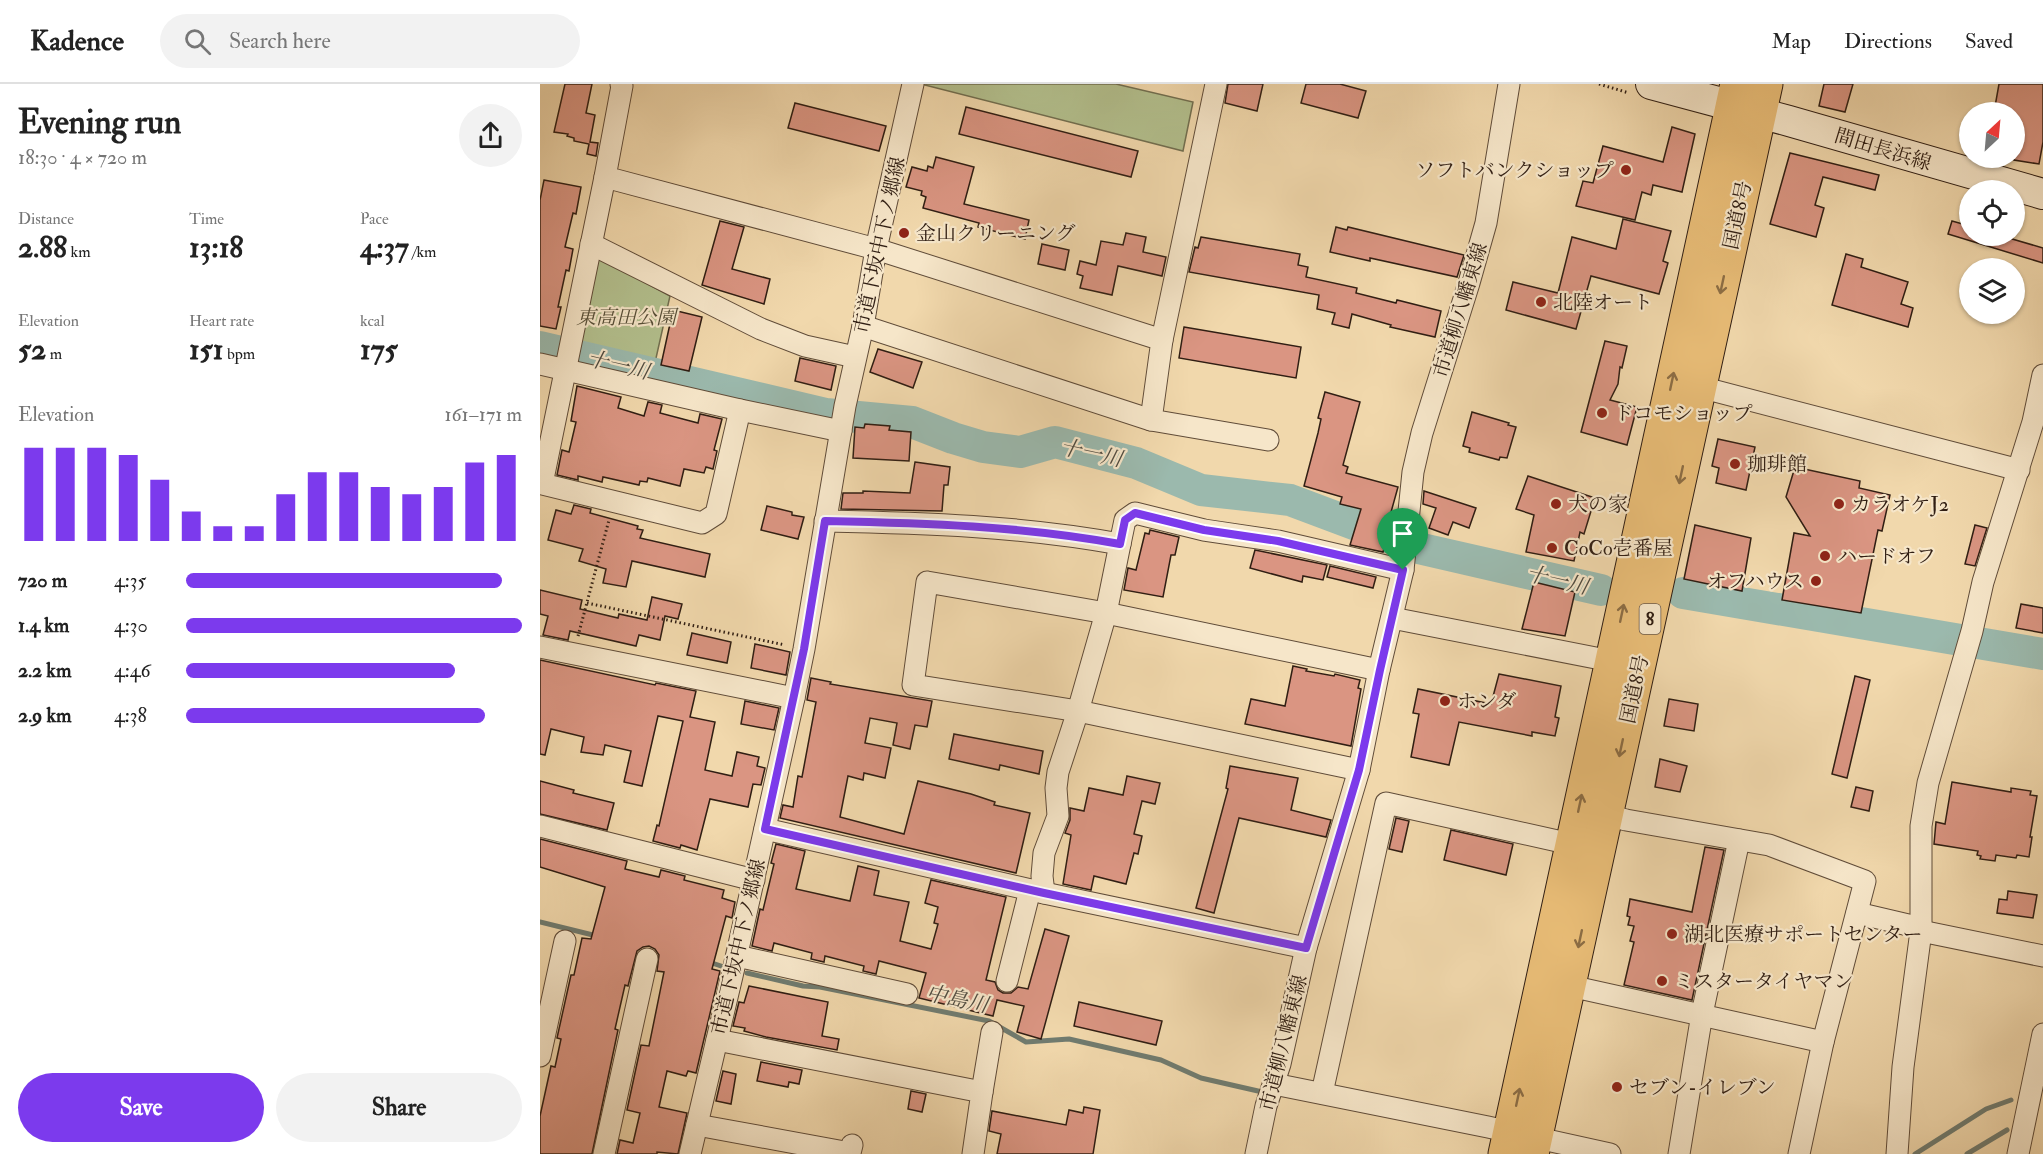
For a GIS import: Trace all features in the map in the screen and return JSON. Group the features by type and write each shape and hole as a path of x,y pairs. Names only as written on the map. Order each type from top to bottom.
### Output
{"highway":[{"name":"国道8号","path":"1521,1144 1570,986 1700,387 1748,97"},
{"name":"国道8号","path":"1521,1144 1571,844 1611,661 1748,97"}],"main road":[{"name":"間田長浜線","path":"1651,84 1748,97 2043,194"}],"street":[{"path":"621,84 541,487 614,501 702,523 716,514 740,410"},
{"name":"市道下坂中下ノ郷線","path":"690,1154 735,966 794,698 855,357 863,326 876,249 913,84"},
{"path":"1150,420 1162,340 1216,84"},
{"name":"市道柳八幡東線","path":"1256,1154 1266,1106 1280,1064 1306,948 1359,770 1403,570 1413,472 1422,433 1486,223 1509,84"},
{"path":"604,177 876,249 1162,340"},
{"path":"591,243 761,329 805,346 855,357"},
{"path":"863,326 1150,420 1268,440"},
{"path":"540,364 567,360 740,410 843,419"},
{"path":"1897,1154 1904,1067 1921,930 1921,826 1928,783 1983,582 2034,422 2043,375"},
{"path":"1700,387 2019,470"},
{"path":"1007,981 1042,876 1044,853 1058,816 1056,788 1058,772 1106,613 1125,520 1135,513 1204,530 1278,541 1403,570"},
{"path":"825,521 935,523 1020,529 1120,544"},
{"path":"1359,770 1078,711 913,685 927,582 1106,613 1380,670"},
{"path":"1392,618 1611,661"},
{"path":"540,647 794,698"},
{"path":"1322,1092 1386,803 1571,844"},
{"path":"1607,815 1769,845 1865,881 1823,1042 1799,1154"},
{"path":"540,826 754,880"},
{"path":"765,829 1037,891 1306,948"},
{"path":"1679,1154 1702,1014 1739,840"},
{"path":"1857,913 1921,930 2043,956"},
{"path":"540,1056 565,941"},
{"path":"604,1154 647,958"},
{"path":"735,966 907,994"},
{"path":"1570,986 1823,1042"},
{"path":"973,1154 992,1032"},
{"path":"2018,1154 2043,1034"},
{"path":"717,1040 982,1092"},
{"path":"1274,1084 1322,1092 1521,1144 1610,1154"},
{"path":"697,1125 850,1152 852,1145"}],"path":[{"path":"573,653 614,501"},
{"path":"587,603 804,649"}],"green space":[{"path":"921,84 1116,84 1193,102 1183,151"},
{"name":"東高田公園","path":"597,256 670,296 654,367 579,350"}],"building":[{"path":"565,84 592,84 586,113 595,115 590,142 598,143 596,156 587,154 589,144 574,141 574,138 567,136 568,134 554,132"},
{"path":"1228,84 1263,84 1257,111 1225,103"},
{"path":"1306,84 1340,84 1366,91 1358,118 1301,103"},
{"path":"1824,84 1853,84 1845,112 1819,106"},
{"path":"1999,84 2043,84 2043,142 2039,164 2025,162 2025,102 1996,102"},
{"path":"795,103 886,126 879,151 788,128"},
{"path":"966,107 1138,151 1131,177 959,134"},
{"path":"1672,127 1695,134 1682,192 1653,185 1651,195 1642,192 1635,220 1576,206 1583,181 1593,183 1603,146 1663,162"},
{"path":"1790,153 1879,175 1875,190 1823,177 1815,205 1824,208 1816,237 1770,224"},
{"path":"936,157 974,167 964,204 1029,220 1025,239 978,227 979,223 923,208 926,197 921,195 922,191 906,187 912,167 927,171 928,166 933,168"},
{"path":"544,180 581,187 576,214 573,213 565,247 573,249 558,307 561,307 556,329 540,326 540,200"},
{"path":"1623,219 1671,231 1663,261 1668,263 1659,294 1591,276 1576,329 1506,310 1513,282 1558,293 1572,237 1616,249"},
{"path":"720,221 744,227 732,269 770,279 764,304 702,285"},
{"path":"1952,221 1959,223 1959,237 1948,234"},
{"path":"1336,227 1347,230 1348,227 1464,255 1457,277 1370,258 1370,261 1330,252"},
{"path":"1126,233 1146,237 1143,252 1166,257 1162,276 1118,266 1112,295 1080,288 1083,276 1077,274 1080,261 1096,265 1101,241 1123,245"},
{"path":"1201,237 1300,254 1298,265 1308,267 1306,277 1357,288 1356,293 1441,311 1435,337 1390,327 1391,325 1352,314 1349,328 1332,324 1335,313 1317,309 1319,295 1189,272 1195,247 1198,248"},
{"path":"2025,243 2043,248 2043,263 1987,246 2025,246"},
{"path":"1042,244 1069,250 1065,270 1038,264"},
{"path":"1846,254 1863,259 1861,267 1908,282 1901,304 1913,308 1908,327 1832,305"},
{"path":"673,310 702,317 689,371 661,365"},
{"path":"1184,327 1301,347 1296,378 1179,358"},
{"path":"1605,341 1627,346 1622,368 1620,367 1618,384 1610,400 1637,407 1627,445 1581,432"},
{"path":"878,349 922,362 913,388 870,372"},
{"path":"800,358 836,366 831,390 795,381"},
{"path":"577,386 621,397 618,408 644,416 648,402 662,405 660,413 698,423 700,414 722,419 714,450 717,451 713,469 706,467 704,473 684,469 680,486 648,478 647,482 640,481 639,485 603,477 602,482 578,476 578,480 557,475 562,450 569,452 576,422 571,421"},
{"path":"1325,392 1360,402 1343,465 1348,467 1346,473 1398,487 1383,541 1386,542 1383,552 1350,545 1361,509 1340,504 1342,497 1304,486 1318,433 1321,419 1318,418"},
{"path":"1472,412 1516,427 1507,458 1500,457 1499,460 1469,452 1470,448 1463,446"},
{"path":"865,424 890,426 889,430 911,432 909,461 853,458 855,427 864,428"},
{"path":"1718,439 1755,447 1746,490 1716,483 1719,468 1712,466"},
{"path":"915,462 950,467 948,485 944,485 942,511 841,509 843,493 863,493 863,491 910,493"},
{"path":"1795,467 1860,481 1859,488 1890,495 1882,531 1878,530 1861,613 1782,600 1794,533 1810,536 1786,497"},
{"name":"犬の家","path":"1528,476 1595,498 1584,534 1580,532 1574,561 1526,552 1534,515 1516,509"},
{"path":"1424,491 1476,508 1469,528 1453,522 1448,535 1429,528 1436,508 1423,504"},
{"path":"574,505 591,509 590,513 638,526 637,529 643,530 640,538 710,554 705,577 632,561 626,587 603,583 606,569 579,561 583,549 548,540 556,510 571,514"},
{"path":"767,506 804,517 798,539 761,530"},
{"path":"1695,525 1751,538 1742,591 1684,579"},
{"path":"1975,525 1987,528 1975,566 1965,564"},
{"path":"1150,530 1179,537 1175,555 1171,555 1163,597 1124,590 1128,568 1136,570 1145,533 1149,534"},
{"path":"1255,550 1327,565 1323,580 1303,576 1302,582 1250,568"},
{"path":"1330,566 1376,577 1373,588 1327,577"},
{"path":"1534,582 1575,592 1565,636 1522,629"},
{"path":"540,590 582,600 580,609 618,618 619,614 647,620 652,597 682,604 678,619 665,616 660,640 639,635 636,646 570,631 568,640 543,635 548,616 540,614"},
{"path":"2021,604 2043,608 2043,633 2016,628"},
{"path":"692,633 731,642 727,663 687,655"},
{"path":"755,644 790,652 786,675 751,668"},
{"path":"540,660 655,685 656,683 696,691 690,717 715,722 705,770 732,776 737,752 759,757 757,766 765,768 761,785 753,784 748,807 710,799 697,850 653,841 657,825 659,826 683,721 658,716 642,786 624,782 631,751 605,745 603,755 581,752 584,737 551,729 545,755 540,754"},
{"path":"1293,666 1307,669 1306,671 1334,676 1335,674 1360,680 1358,688 1361,689 1351,746 1245,724 1251,699 1285,706"},
{"path":"1499,674 1561,686 1555,717 1559,718 1555,736 1532,732 1532,736 1459,722 1449,765 1411,757 1419,714 1413,713 1418,689 1491,704"},
{"path":"1855,676 1870,680 1847,778 1832,774"},
{"path":"811,678 831,682 830,684 932,701 927,727 915,725 910,749 893,745 897,723 870,718 865,743 891,748 885,778 864,773 863,780 848,776 840,817 904,834 918,781 971,794 995,802 994,805 1030,813 1016,873 780,818 783,805 793,807 798,776 802,777 816,702 807,700"},
{"path":"1669,699 1698,704 1694,731 1664,726"},
{"path":"745,701 779,708 774,730 741,724"},
{"path":"954,734 1043,751 1039,774 1000,765 999,770 949,759"},
{"path":"1660,759 1687,766 1680,792 1655,787"},
{"path":"1230,766 1298,778 1291,810 1331,820 1326,837 1239,818 1214,913 1196,908 1228,789 1226,788"},
{"path":"1127,776 1160,783 1155,804 1142,801 1134,834 1142,836 1138,854 1134,853 1126,884 1094,876 1091,890 1063,884 1071,835 1065,833 1070,820 1070,808 1084,811 1089,788 1123,795"},
{"path":"540,781 574,790 573,793 614,803 607,830 540,814"},
{"path":"1952,782 2011,792 2011,788 2031,791 2030,795 2037,796 2029,857 1996,855 1995,861 1980,859 1981,856 1977,855 1978,851 1934,844 1936,822 1945,824"},
{"path":"1856,787 1873,791 1869,811 1851,807"},
{"path":"1396,818 1409,821 1402,852 1389,849"},
{"path":"1451,830 1513,844 1506,875 1444,860"},
{"path":"540,839 627,861 625,869 659,877 661,870 685,876 684,880 724,890 722,898 735,902 732,918 726,916 712,969 720,971 696,1073 688,1071 686,1076 667,1071 659,1107 687,1113 678,1154 657,1152 657,1154 617,1154 620,1140 633,1143 640,1113 627,1110 641,1045 649,1046 664,972 657,971 659,955 649,946 637,951 628,986 625,985 592,1154 540,1154 540,1116 551,1066 555,1067 561,1039 557,1038 571,975 574,975 582,938 591,939 605,887 540,867"},
{"path":"776,844 805,851 796,889 850,901 858,866 879,871 874,895 909,902 900,941 931,949 938,924 934,923 938,907 925,903 931,880 1006,897 986,980 995,982 998,990 1003,993 1011,993 1018,987 1028,989 1045,929 1069,936 1041,1039 1017,1032 1024,1006 997,1000 993,1016 919,998 926,973 879,961 876,974 863,971 864,966 825,956 824,962 811,959 812,953 774,943 772,951 752,946 760,909 763,910 774,864 771,863"},
{"path":"1705,847 1724,850 1692,1000 1624,985 1634,942 1630,941 1634,926 1628,925 1630,917 1627,916 1630,899 1692,912"},
{"path":"2008,891 2037,895 2033,918 1997,913 1999,899 2007,900"},
{"path":"749,986 828,1002 822,1036 839,1039 837,1050 766,1037 744,1031 745,1028 733,1026 739,1002 744,1003"},
{"path":"1079,1002 1162,1021 1156,1045 1074,1026"},
{"path":"761,1062 802,1070 799,1084 789,1082 788,1087 757,1081"},
{"path":"723,1071 736,1074 731,1104 716,1101"},
{"path":"911,1091 926,1094 922,1112 908,1109"},
{"path":"1084,1107 1100,1110 1093,1154 997,1154 1001,1134 989,1131 992,1111 1066,1125 1069,1110 1083,1113"}],"waterway":[{"name":"十一川","path":"540,347 826,414 912,422 983,447 1020,452 1055,442 1136,463 1201,490 1290,500 1418,548 1601,590"},
{"name":"十一川","path":"1683,593 2043,654"},
{"name":"中島川","path":"540,922 597,936"},
{"name":"中島川","path":"709,962 724,967"},
{"name":"中島川","path":"747,973 803,986 820,987 989,1021 1026,1042 1069,1039 1161,1060 1201,1078 1258,1091"},
{"path":"1915,1154 1986,1109 2011,1100"},
{"path":"1967,1154 2007,1130"}],"place":[{"name":"ソフトバンクショップ","path":"1626,170"},
{"name":"金山クリーニング","path":"904,233"},
{"name":"北陸オート","path":"1541,302"},
{"name":"ドコモショップ","path":"1602,413"},
{"name":"珈琲館","path":"1735,464"},
{"name":"犬の家","path":"1556,504"},
{"name":"カラオケJ2","path":"1839,504"},
{"name":"CoCo壱番屋","path":"1552,548"},
{"name":"ハードオフ","path":"1825,556"},
{"name":"オフハウス","path":"1816,581"},
{"name":"ホンダ","path":"1445,701"},
{"name":"湖北医療サポートセンター","path":"1672,934"},
{"name":"ミスタータイヤマン","path":"1662,981"},
{"name":"セブン-イレブン","path":"1617,1087"}],"route":[{"path":"1135,513 1204,530 1278,541 1403,570 1359,770 1306,948 1044,893 765,829 804,649 825,521 935,523 1020,529 1120,544 1125,520 1135,513"}]}
